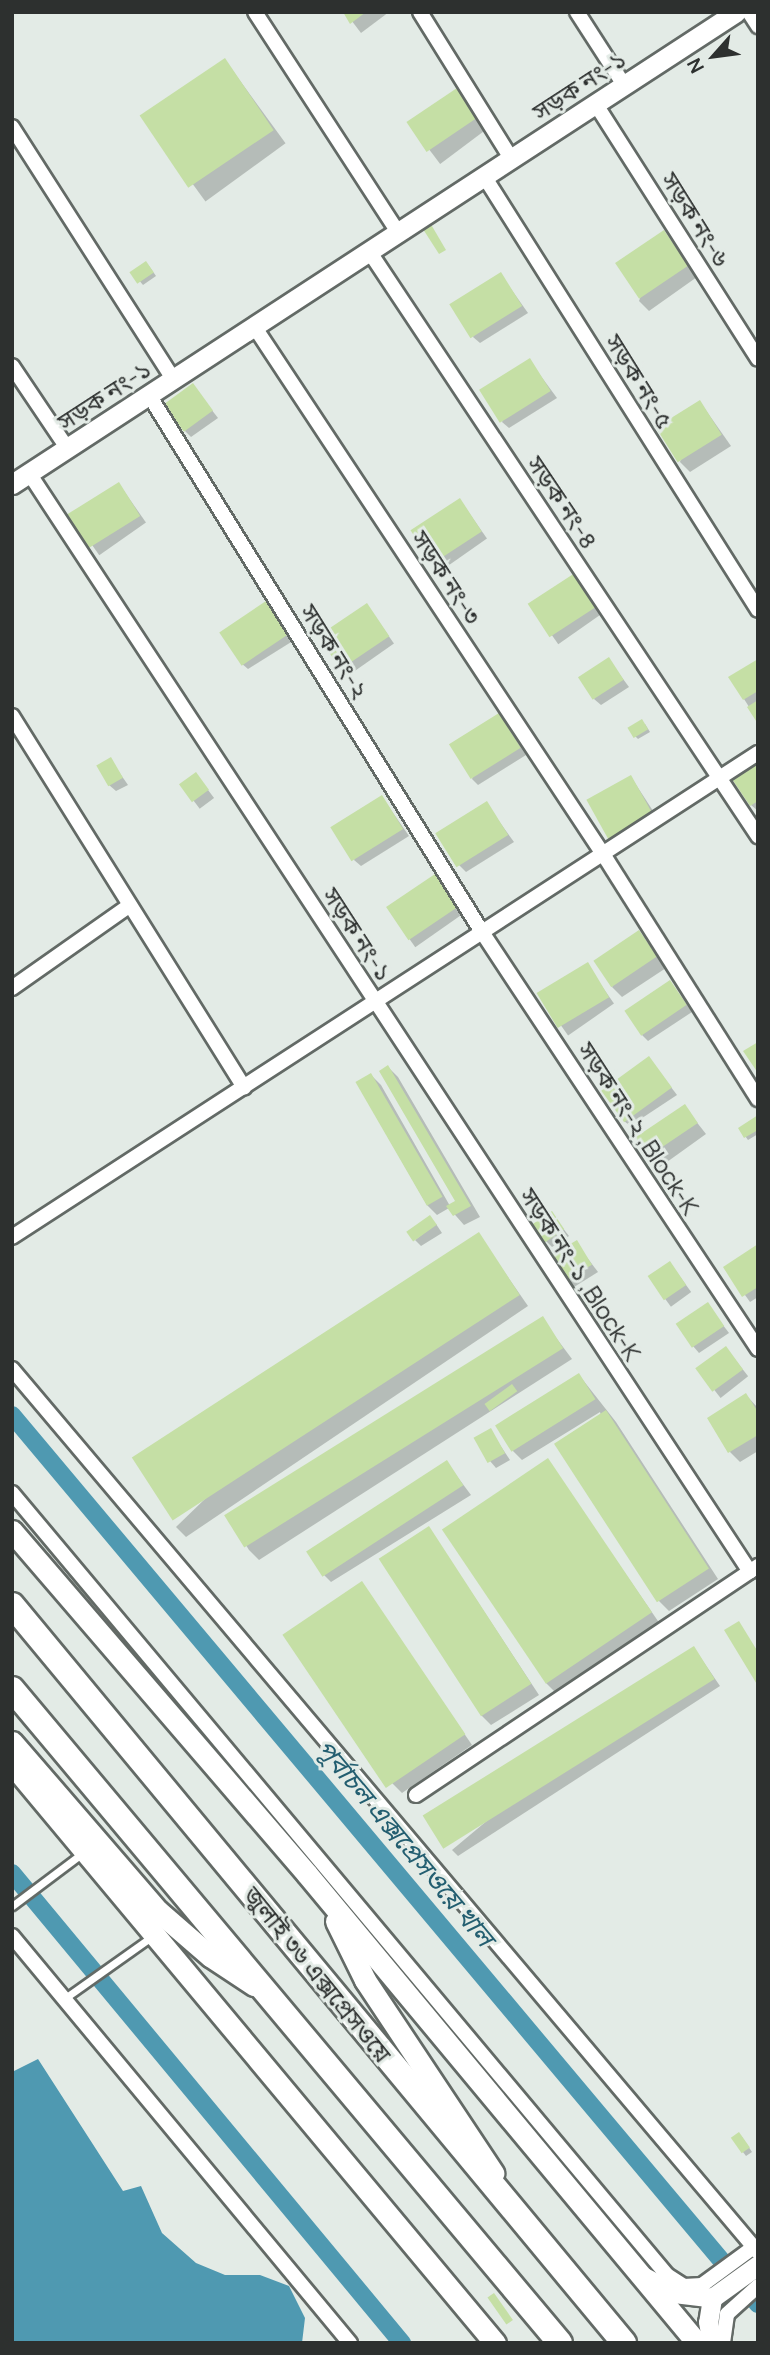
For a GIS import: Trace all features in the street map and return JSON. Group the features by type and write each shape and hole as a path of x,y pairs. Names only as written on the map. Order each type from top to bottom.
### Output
{"highway":[{"name":"জুলাই ৩৬ এক্সপ্রেসওয়ে","path":"12,1605 624,2343"},
{"name":"জুলাই ৩৬ এক্সপ্রেসওয়ে","path":"12,1689 559,2343"}],"main road":[{"path":"12,1531 328,1900 697,2343"},
{"path":"12,1742 158,1911 211,1956 270,1996"},
{"path":"12,1765 495,2343"},
{"path":"328,1900 365,1980 471,2136 523,2222"}],"street":[{"path":"255,12 398,232"},
{"path":"420,12 511,158"},
{"path":"577,12 624,85"},
{"name":"সড়ক নং-১","path":"374,1002 20,478 736,12"},
{"path":"749,12 758,26"},
{"name":"সড়ক নং-৬","path":"595,103 758,359"},
{"path":"12,127 173,379"},
{"name":"সড়ক নং-৫","path":"484,176 758,610"},
{"name":"সড়ক নং-৪","path":"369,251 758,836"},
{"name":"সড়ক নং-৩","path":"254,326 603,854 758,1099"},
{"path":"12,366 67,448"},
{"name":"সড়ক নং-২","path":"149,395 482,932"},
{"path":"12,716 244,1087"},
{"path":"12,1237 758,753"},
{"path":"12,988 130,905"},
{"name":"সড়ক নং-২ ,Block-K","path":"482,932 758,1349"},
{"name":"সড়ক নং-১ ,Block-K","path":"374,1002 754,1569"},
{"path":"12,1369 756,2255"},
{"path":"12,1493 667,2275 684,2286 702,2285 756,2255"},
{"path":"416,1795 754,1569"},
{"path":"12,1936 350,2343"},
{"path":"712,2343 708,2322 712,2298 756,2255"},
{"path":"643,2277 674,2292 712,2298"},
{"path":"723,2343 727,2314 758,2286"}],"lane":[{"path":"14,1904 85,1851"},
{"path":"65,1998 154,1934"}],"water":[{"path":"38,2059 123,2191 141,2186 162,2233 196,2263 225,2275 260,2275 289,2286 305,2318 302,2343 12,2343 12,2072"}],"building":[{"path":"343,12 366,12 350,24"},
{"path":"225,58 274,130 188,188 140,116"},
{"path":"457,88 477,118 427,152 406,122"},
{"path":"429,221 446,250 439,254 421,226"},
{"path":"664,230 688,266 639,299 615,263"},
{"path":"146,261 154,273 137,284 129,272"},
{"path":"501,272 522,306 470,338 449,304"},
{"path":"530,358 551,391 500,423 479,390"},
{"path":"193,383 213,411 184,432 164,404"},
{"path":"700,400 722,435 678,462 656,428"},
{"path":"119,482 140,516 88,548 67,514"},
{"path":"460,498 482,532 432,564 411,530"},
{"path":"578,571 600,605 549,637 528,604"},
{"path":"269,599 291,632 242,666 219,633"},
{"path":"367,603 389,636 340,669 318,636"},
{"path":"609,657 624,680 593,700 578,677"},
{"path":"758,659 758,691 743,700 728,677"},
{"path":"758,700 758,724 747,707"},
{"path":"499,713 521,748 471,779 449,744"},
{"path":"642,719 648,729 634,738 627,728"},
{"path":"111,757 123,778 108,786 96,766"},
{"path":"758,763 758,801 750,806 732,779"},
{"path":"196,772 209,790 192,802 179,784"},
{"path":"631,775 653,814 608,839 586,800"},
{"path":"382,795 403,829 351,861 330,827"},
{"path":"487,801 508,835 456,867 435,833"},
{"path":"435,874 457,907 408,940 386,907"},
{"path":"639,930 657,957 611,987 593,961"},
{"path":"588,962 609,997 558,1028 537,993"},
{"path":"670,980 687,1005 641,1036 624,1011"},
{"path":"758,1042 758,1073 743,1051"},
{"path":"649,1056 672,1088 624,1122 601,1091"},
{"path":"388,1065 471,1206 453,1216 446,1206 455,1201 379,1071"},
{"path":"371,1073 442,1197 427,1206 355,1082"},
{"path":"685,1104 698,1123 648,1157 635,1138"},
{"path":"758,1115 758,1130 744,1138 738,1128"},
{"path":"552,1211 564,1229 544,1243 532,1224"},
{"path":"430,1215 437,1225 413,1241 406,1232"},
{"path":"479,1232 520,1295 173,1520 132,1457"},
{"path":"577,1240 592,1265 565,1281 550,1256"},
{"path":"758,1244 758,1287 742,1297 723,1267"},
{"path":"670,1261 686,1285 664,1300 648,1276"},
{"path":"708,1302 724,1326 692,1348 676,1324"},
{"path":"543,1316 563,1348 244,1547 224,1515"},
{"path":"726,1346 743,1369 712,1392 695,1368"},
{"path":"579,1373 595,1399 511,1452 495,1425"},
{"path":"512,1384 517,1391 490,1411 484,1404"},
{"path":"746,1393 758,1412 758,1435 728,1453 707,1418"},
{"path":"606,1410 709,1569 657,1602 554,1444"},
{"path":"491,1428 505,1453 488,1463 474,1438"},
{"path":"548,1458 652,1612 546,1684 442,1530"},
{"path":"447,1460 463,1485 322,1577 306,1551"},
{"path":"429,1526 531,1684 481,1716 379,1559"},
{"path":"362,1581 465,1734 386,1788 282,1635"},
{"path":"739,1621 758,1652 758,1686 724,1630"},
{"path":"694,1646 715,1679 443,1849 423,1816"},
{"path":"739,2132 750,2148 742,2153 731,2138"},
{"path":"494,2293 513,2320 506,2325 487,2298"}],"waterway":[{"name":"পূর্বাচল এক্সপ্রেসওয়ে খাল","path":"12,1415 758,2304"},
{"name":"পূর্বাচল এক্সপ্রেসওয়ে খাল","path":"12,1873 402,2343"}]}
